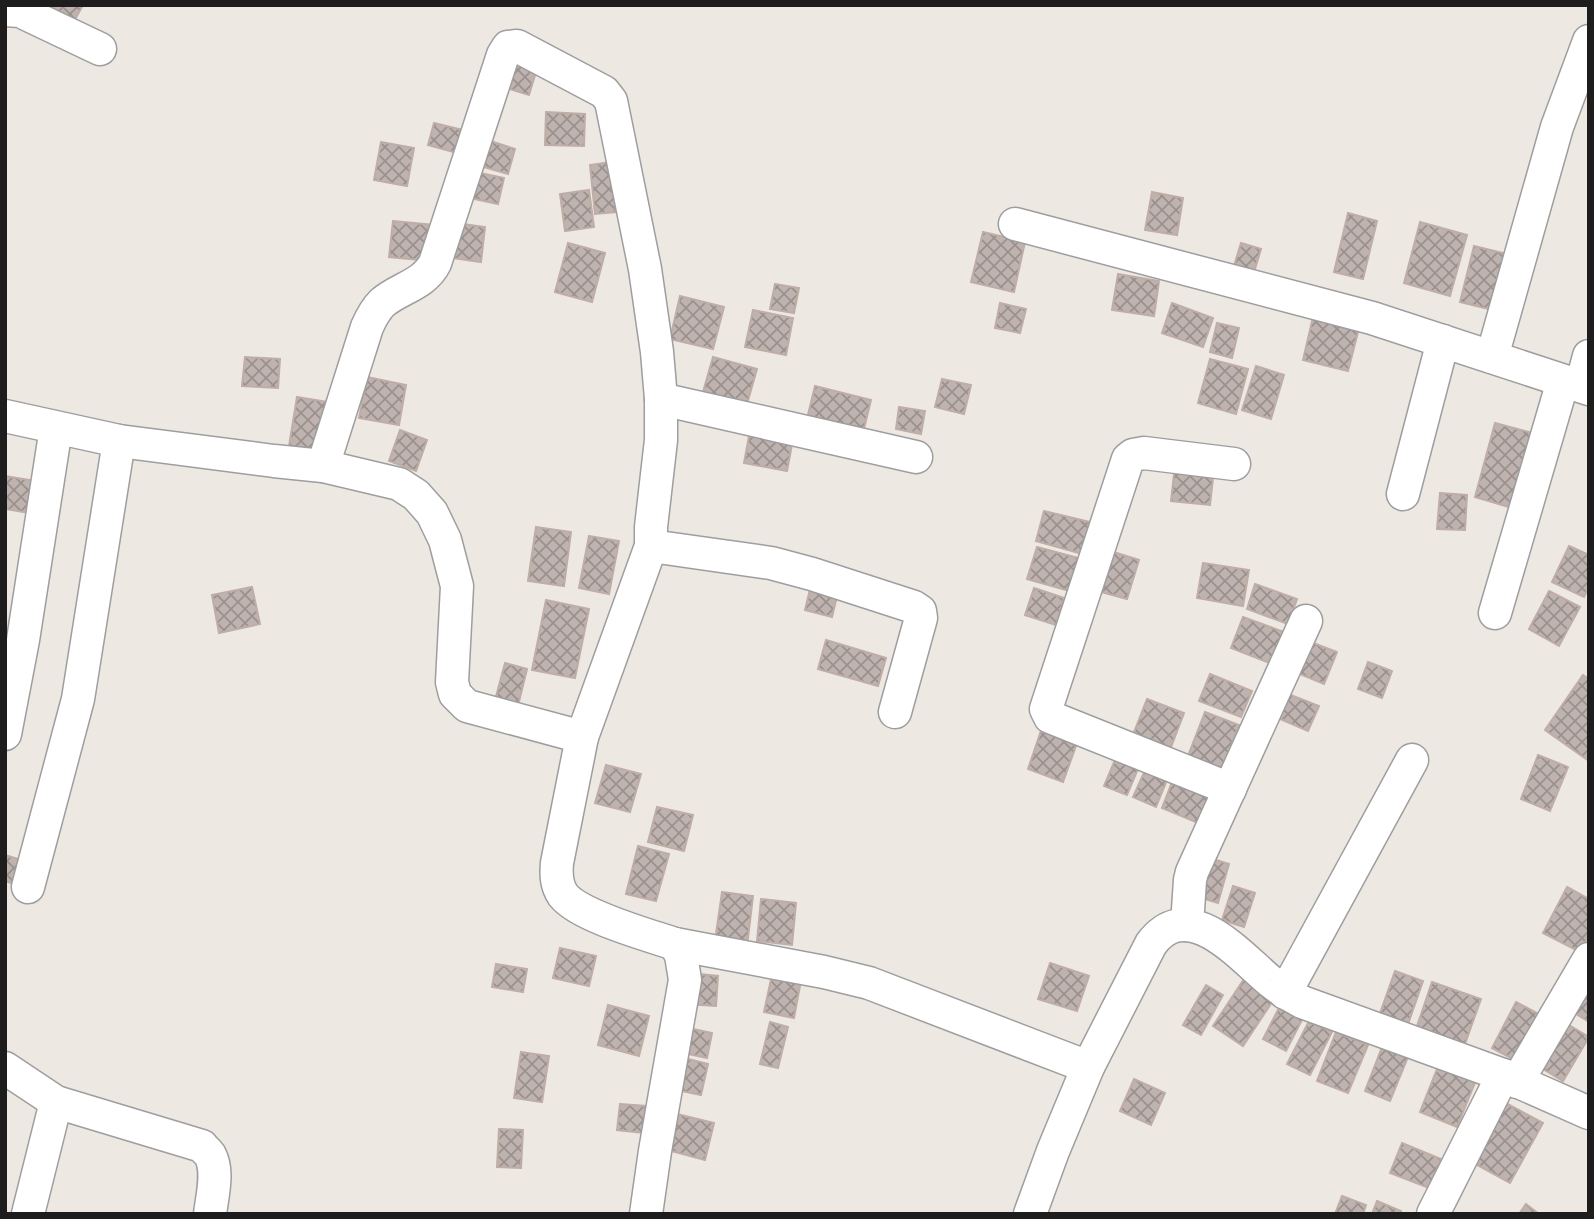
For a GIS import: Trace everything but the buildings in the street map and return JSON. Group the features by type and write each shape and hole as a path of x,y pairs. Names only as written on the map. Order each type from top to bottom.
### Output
{"street":[{"path":"5,10 20,11 100,49"},
{"path":"1492,357 1557,127 1589,41"},
{"path":"323,466 374,312 383,302 424,278 435,263 503,55 508,47 517,46 604,92 611,101 645,269 657,352 661,399 660,440 651,545 582,737 555,876 562,893 571,903 586,912 675,944 869,983 1088,1067"},
{"path":"1015,224 1372,318 1578,386"},
{"path":"1404,494 1443,341"},
{"path":"1495,613 1589,356"},
{"path":"661,399 916,457"},
{"path":"5,416 118,441 323,466 399,484 416,495 432,513 445,540 457,586 452,682 455,694 467,706 582,737"},
{"path":"5,734 23,640 56,428"},
{"path":"28,887 78,699 118,441"},
{"path":"1230,789 1049,717 1046,709 1128,459 1144,453 1234,464"},
{"path":"651,545 771,563 812,574 920,611 921,618 895,712"},
{"path":"1187,925 1190,880 1307,621"},
{"path":"1285,993 1412,760"},
{"path":"1030,1214 1088,1067 1151,944 1160,932 1172,925 1202,928 1218,937 1285,993 1317,1008 1510,1079 1589,1113"},
{"path":"646,1214 685,980 681,955 675,944"},
{"path":"1433,1214 1510,1079 1589,959"},
{"path":"5,1068 56,1102 202,1146 213,1164 210,1214"},
{"path":"28,1214 56,1102"}]}
